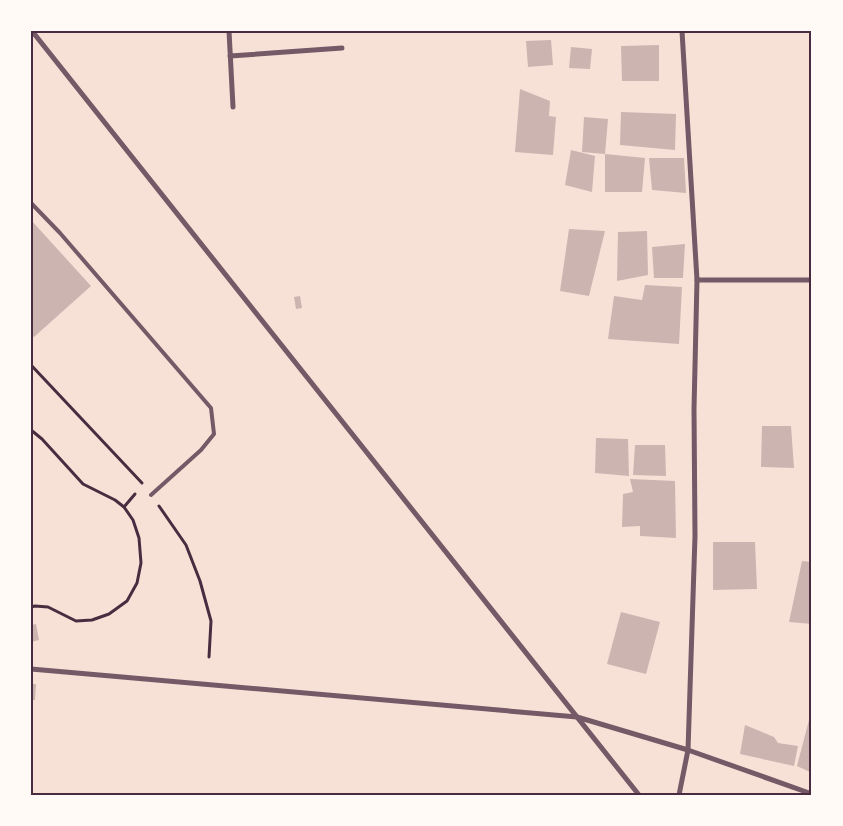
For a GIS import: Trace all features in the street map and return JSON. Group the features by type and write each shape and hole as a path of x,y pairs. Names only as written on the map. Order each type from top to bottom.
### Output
{"street":[{"path":"32,31 639,795"},
{"path":"229,31 233,107"},
{"path":"679,795 688,750 695,536 694,409 698,280 682,31"},
{"path":"230,56 342,48"},
{"path":"698,280 812,280"},
{"path":"31,669 577,717 688,750 812,794"}],"lane":[{"path":"31,203 66,240 211,408 214,434 202,450 151,495"}],"path":[{"path":"31,430 42,439 83,484 115,500 124,508 133,520 139,538 141,563 137,582 127,601 109,614 92,620 76,621 48,608 31,607"},
{"path":"124,508 137,492"}],"building":[{"path":"551,40 553,65 528,67 526,41"},
{"path":"659,45 659,81 622,81 621,46"},
{"path":"571,47 592,49 590,69 569,68"},
{"path":"520,89 550,101 549,116 556,117 553,155 515,152"},
{"path":"621,112 676,114 675,150 620,145"},
{"path":"584,117 608,119 605,154 582,152"},
{"path":"571,150 595,156 592,192 565,185"},
{"path":"605,154 645,158 642,192 605,192"},
{"path":"649,158 684,158 686,193 652,190"},
{"path":"31,220 91,286 34,337 31,334"},
{"path":"569,229 605,231 589,296 560,291"},
{"path":"647,231 648,275 617,281 618,232"},
{"path":"685,244 683,278 654,278 652,247"},
{"path":"645,285 682,287 679,344 608,339 614,296 642,300"},
{"path":"300,296 302,308 296,309 294,297"},
{"path":"762,426 791,426 794,468 761,467"},
{"path":"596,438 628,439 629,476 595,473"},
{"path":"635,445 665,445 666,476 633,475"},
{"path":"630,479 675,481 676,538 640,536 640,526 622,527 623,494 633,492"},
{"path":"713,542 755,542 757,589 713,590"},
{"path":"802,561 812,562 812,624 789,622"},
{"path":"621,612 660,622 646,674 607,664"},
{"path":"36,624 39,640 31,642 31,625"},
{"path":"31,684 36,684 35,700 31,700"},
{"path":"809,720 812,721 812,773 797,766"},
{"path":"745,725 774,737 778,743 798,746 794,766 740,754"}]}
